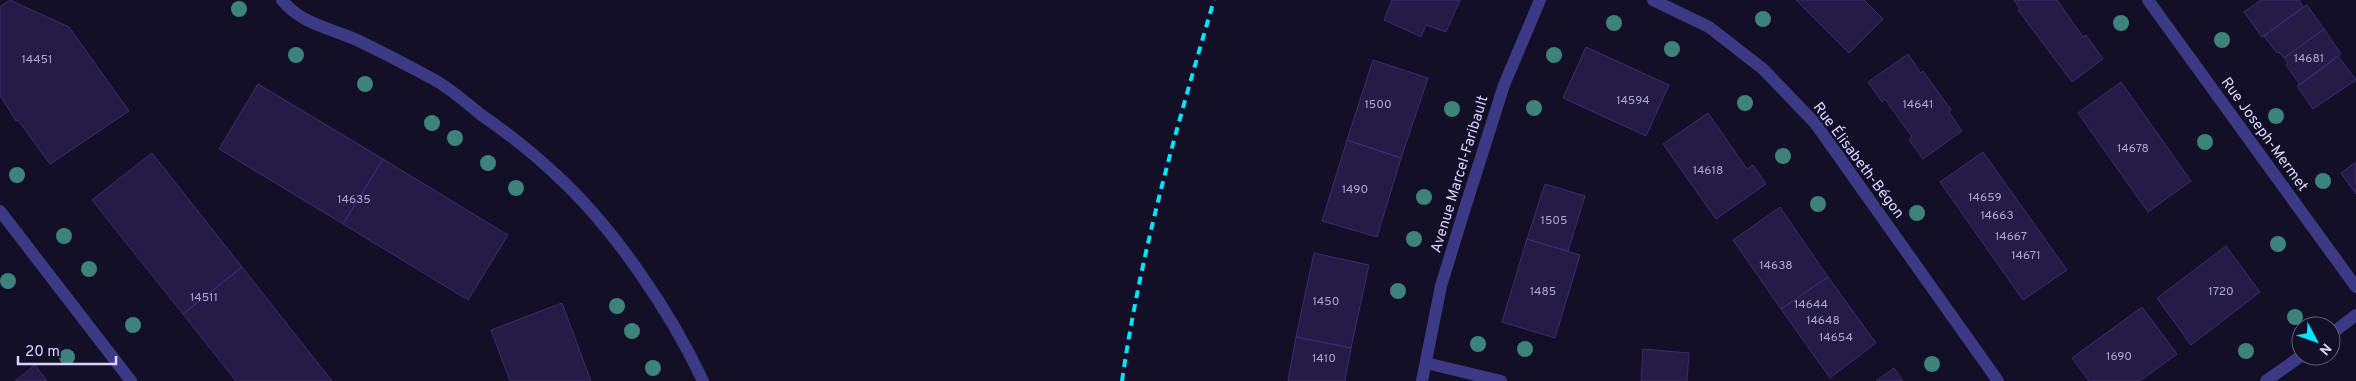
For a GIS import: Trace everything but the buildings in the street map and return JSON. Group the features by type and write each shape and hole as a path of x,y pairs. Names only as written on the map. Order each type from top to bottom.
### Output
{"street":[{"path":"282,0 292,12 306,20 356,40 433,79 518,141 556,174 625,254 680,337 703,381"},
{"name":"Avenue Marcel-Faribault","path":"1422,381 1441,286 1464,211 1504,85 1540,0"},
{"name":"Rue Élisabeth-Bégon","path":"1654,0 1709,27 1763,69 1814,123 1998,381"},
{"name":"Rue Joseph-Mermet","path":"2148,0 2356,286"},
{"path":"0,211 131,381"},
{"path":"2341,326 2356,315"},
{"path":"1426,363 1501,381"},
{"path":"2266,381 2291,363"}],"railway":[{"path":"1122,381 1139,284 1161,189 1214,0"}]}
